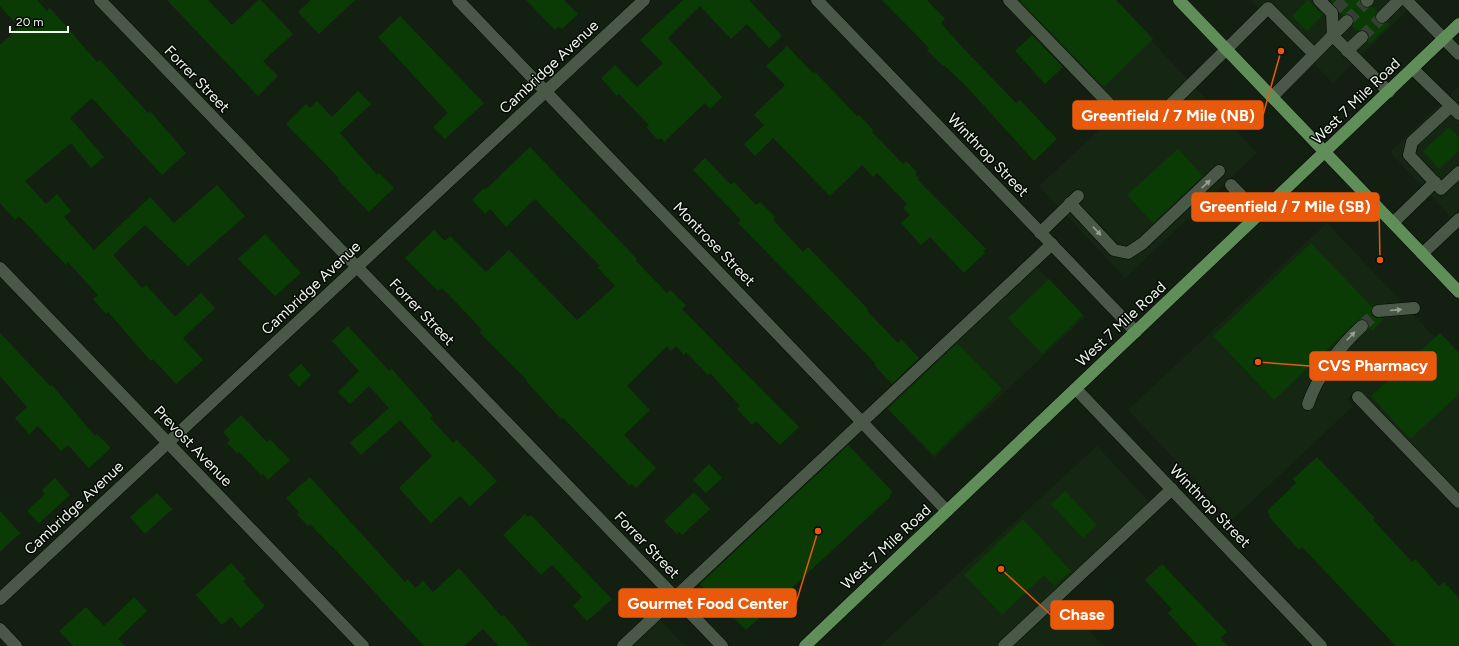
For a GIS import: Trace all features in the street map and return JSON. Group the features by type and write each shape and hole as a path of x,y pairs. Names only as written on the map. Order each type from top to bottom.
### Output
{"main road":[{"path":"1180,0 1459,292"},
{"name":"West 7 Mile Road","path":"805,646 1260,215 1459,24"}],"street":[{"name":"Forrer Street","path":"100,0 356,268 722,646"},
{"name":"Montrose Street","path":"458,0 947,511"},
{"name":"Cambridge Avenue","path":"0,599 644,0"},
{"name":"Winthrop Street","path":"817,0 1136,332"},
{"path":"1009,0 1116,111"},
{"path":"1319,0 1334,11 1333,36 1389,92"},
{"path":"1382,17 1399,0"},
{"path":"1406,0 1459,54"},
{"path":"1163,112 1227,50 1269,4 1314,54"},
{"path":"1272,97 1347,21"},
{"path":"1348,51 1362,37"},
{"path":"1413,69 1455,110 1412,142 1410,155 1442,189 1459,172"},
{"path":"1040,232 1074,199 1114,250 1128,253 1143,243 1219,171"},
{"path":"1392,223 1435,182"},
{"path":"1231,185 1260,215"},
{"path":"1422,254 1459,219"},
{"path":"623,646 1052,244"},
{"name":"Prevost Avenue","path":"0,268 364,646"},
{"path":"1378,312 1414,308"},
{"path":"1308,404 1326,369 1349,337 1362,326"},
{"name":"Winthrop Street","path":"1076,389 1321,646"},
{"path":"1358,397 1459,502"},
{"path":"1004,646 1172,489"},
{"path":"0,630 16,646"}],"shaded area":[{"path":"1015,0 1113,0 1257,153 1125,278 1039,186 1108,122 1112,125 1125,113"},
{"path":"1251,0 1418,0 1333,83"},
{"path":"1459,86 1459,209 1451,217 1390,152"},
{"path":"1327,223 1459,363 1459,495 1358,390 1347,399 1353,406 1232,520 1128,410"},
{"path":"1035,265 1085,317 934,458 885,406"},
{"path":"1097,446 1152,505 1056,594 1103,646 880,646"},
{"path":"659,619 685,646 630,646"}],"building":[{"path":"0,0 37,0 47,11 50,8 97,62 100,60 148,113 150,111 186,153 162,175 92,98 70,118 104,157 91,168 72,144 70,144 25,181 46,204 57,194 71,211 64,217 94,250 150,197 174,223 217,185 245,216 188,266 145,225 113,255 142,288 146,285 175,317 201,293 215,308 183,338 203,360 176,384 153,359 151,361 108,312 106,314 93,299 98,295 68,262 66,265 19,216 15,220 0,203 0,45 19,27 0,6"},
{"path":"167,0 208,0 232,25 258,0 261,0 293,34 263,61 278,76 258,96"},
{"path":"311,0 355,0 319,34 298,12"},
{"path":"526,0 564,0 578,14 562,29 559,26 555,30"},
{"path":"683,0 749,0 782,36 769,48 747,24 731,39 700,6 668,38 722,97 710,109 705,103 664,142 661,138 658,140 646,127 649,125 619,94 617,96 601,78 615,65 637,87 663,63 640,40"},
{"path":"882,0 927,0 945,19 941,23 962,47 1016,103 1020,100 1057,139 1034,161 967,87 927,50 929,48"},
{"path":"1019,0 1116,0 1153,39 1104,87"},
{"path":"1308,0 1323,15 1307,31 1292,16"},
{"path":"1330,0 1360,0 1362,7 1369,8 1372,6 1377,11 1375,15 1377,23 1384,24 1387,22 1390,24 1369,44 1367,42 1369,39 1368,32 1364,30 1357,31 1352,26 1354,22 1353,16 1348,14 1342,16"},
{"path":"400,16 484,103 445,139 433,127 448,113 378,37"},
{"path":"1032,35 1063,67 1045,84 1015,51"},
{"path":"787,46 813,73 815,72 857,116 859,115 874,131 872,132 903,164 906,161 917,172 915,174 919,178 918,180 986,249 983,251 985,253 964,273 930,237 921,245 901,223 910,215 903,208 907,204 877,173 873,177 862,165 830,196 773,138 755,156 744,144 764,125 754,115 785,85 766,66"},
{"path":"358,91 371,104 340,133 377,175 379,173 394,188 369,212 338,180 339,178 286,124 306,104 310,108 317,101 332,117"},
{"path":"1449,127 1459,137 1459,151 1439,169 1423,151"},
{"path":"530,147 637,259 636,261 667,293 670,290 686,305 682,309 799,427 780,445 756,421 752,425 737,409 740,406 710,373 708,375 686,352 684,355 676,346 671,351 667,346 627,386 650,410 624,435 656,468 636,488 632,484 630,486 563,418 561,419 526,381 527,380 479,332 482,330 452,298 442,288 438,291 405,258 434,230 445,241 450,236 486,272 509,250 577,320 615,286 598,268 600,266 535,199 506,227 490,209 485,214 472,200 484,188 485,190"},
{"path":"1178,149 1203,176 1153,223 1127,195"},
{"path":"705,158 731,185 734,182 756,205 760,202 775,217 773,220 803,252 808,247 868,309 866,310 898,343 901,339 919,358 892,384 874,365 876,364 738,223 741,220 693,170"},
{"path":"265,234 301,273 275,296 238,259"},
{"path":"1311,243 1372,307 1372,316 1384,319 1372,331 1367,321 1360,318 1274,400 1213,336"},
{"path":"1049,279 1083,315 1042,354 1008,318"},
{"path":"348,326 389,371 392,369 433,416 430,418 453,443 457,440 497,481 470,506 460,496 431,523 399,488 432,456 400,420 361,455 350,443 389,408 369,386 350,404 338,392 359,371 332,341"},
{"path":"0,333 50,386 52,385 95,436 97,434 111,448 89,468 68,445 61,451 38,426 29,434 15,418 27,407 0,376"},
{"path":"1440,333 1459,353 1459,394 1410,439 1371,396"},
{"path":"957,343 1002,389 934,455 888,409"},
{"path":"301,364 311,375 299,387 288,375"},
{"path":"241,415 267,442 270,439 290,460 268,480 263,474 262,476 239,452 238,454 227,443 230,440 223,432"},
{"path":"848,445 892,491 889,498 746,630 700,584"},
{"path":"1317,457 1375,518 1373,520 1412,562 1415,559 1439,586 1444,582 1459,598 1459,646 1396,646 1302,547 1299,550 1269,517 1270,515 1267,511 1296,483 1293,479"},
{"path":"709,464 722,478 706,493 693,480"},
{"path":"310,477 405,582 408,579 415,588 423,581 433,592 459,568 502,617 504,615 530,646 499,646 483,629 464,646 424,646 332,546 310,524 308,526 297,514 299,512 286,498"},
{"path":"55,478 70,495 39,523 27,511 45,494 42,490"},
{"path":"1065,491 1097,525 1083,538 1051,504"},
{"path":"694,492 710,509 682,535 679,532 677,534 664,521"},
{"path":"157,493 172,509 145,534 130,517"},
{"path":"0,511 20,533 0,552"},
{"path":"525,514 528,517 531,515 612,599 587,621 573,606 582,597 552,565 541,575 503,535"},
{"path":"1023,519 1071,571 1054,586 1044,575 1002,615 964,575"},
{"path":"231,563 246,579 243,581 265,606 241,628 231,617 222,625 196,595"},
{"path":"1162,564 1227,632 1220,638 1228,646 1198,646 1168,613 1172,609 1145,580"},
{"path":"134,597 147,611 118,639 125,646 73,646 59,631 86,607 104,626"}],"tunnel":[{"path":"1336,9 1345,0"},
{"path":"1347,21 1367,1"},
{"path":"1362,37 1382,17"},
{"path":"1362,326 1378,311"}],"place":[{"name":"Greenfield / 7 Mile (NB)","path":"1281,51"},
{"name":"Greenfield / 7 Mile (SB)","path":"1380,260"},
{"name":"CVS Pharmacy","path":"1258,362"},
{"name":"Gourmet Food Center","path":"818,531"},
{"name":"Chase","path":"1001,569"}]}
